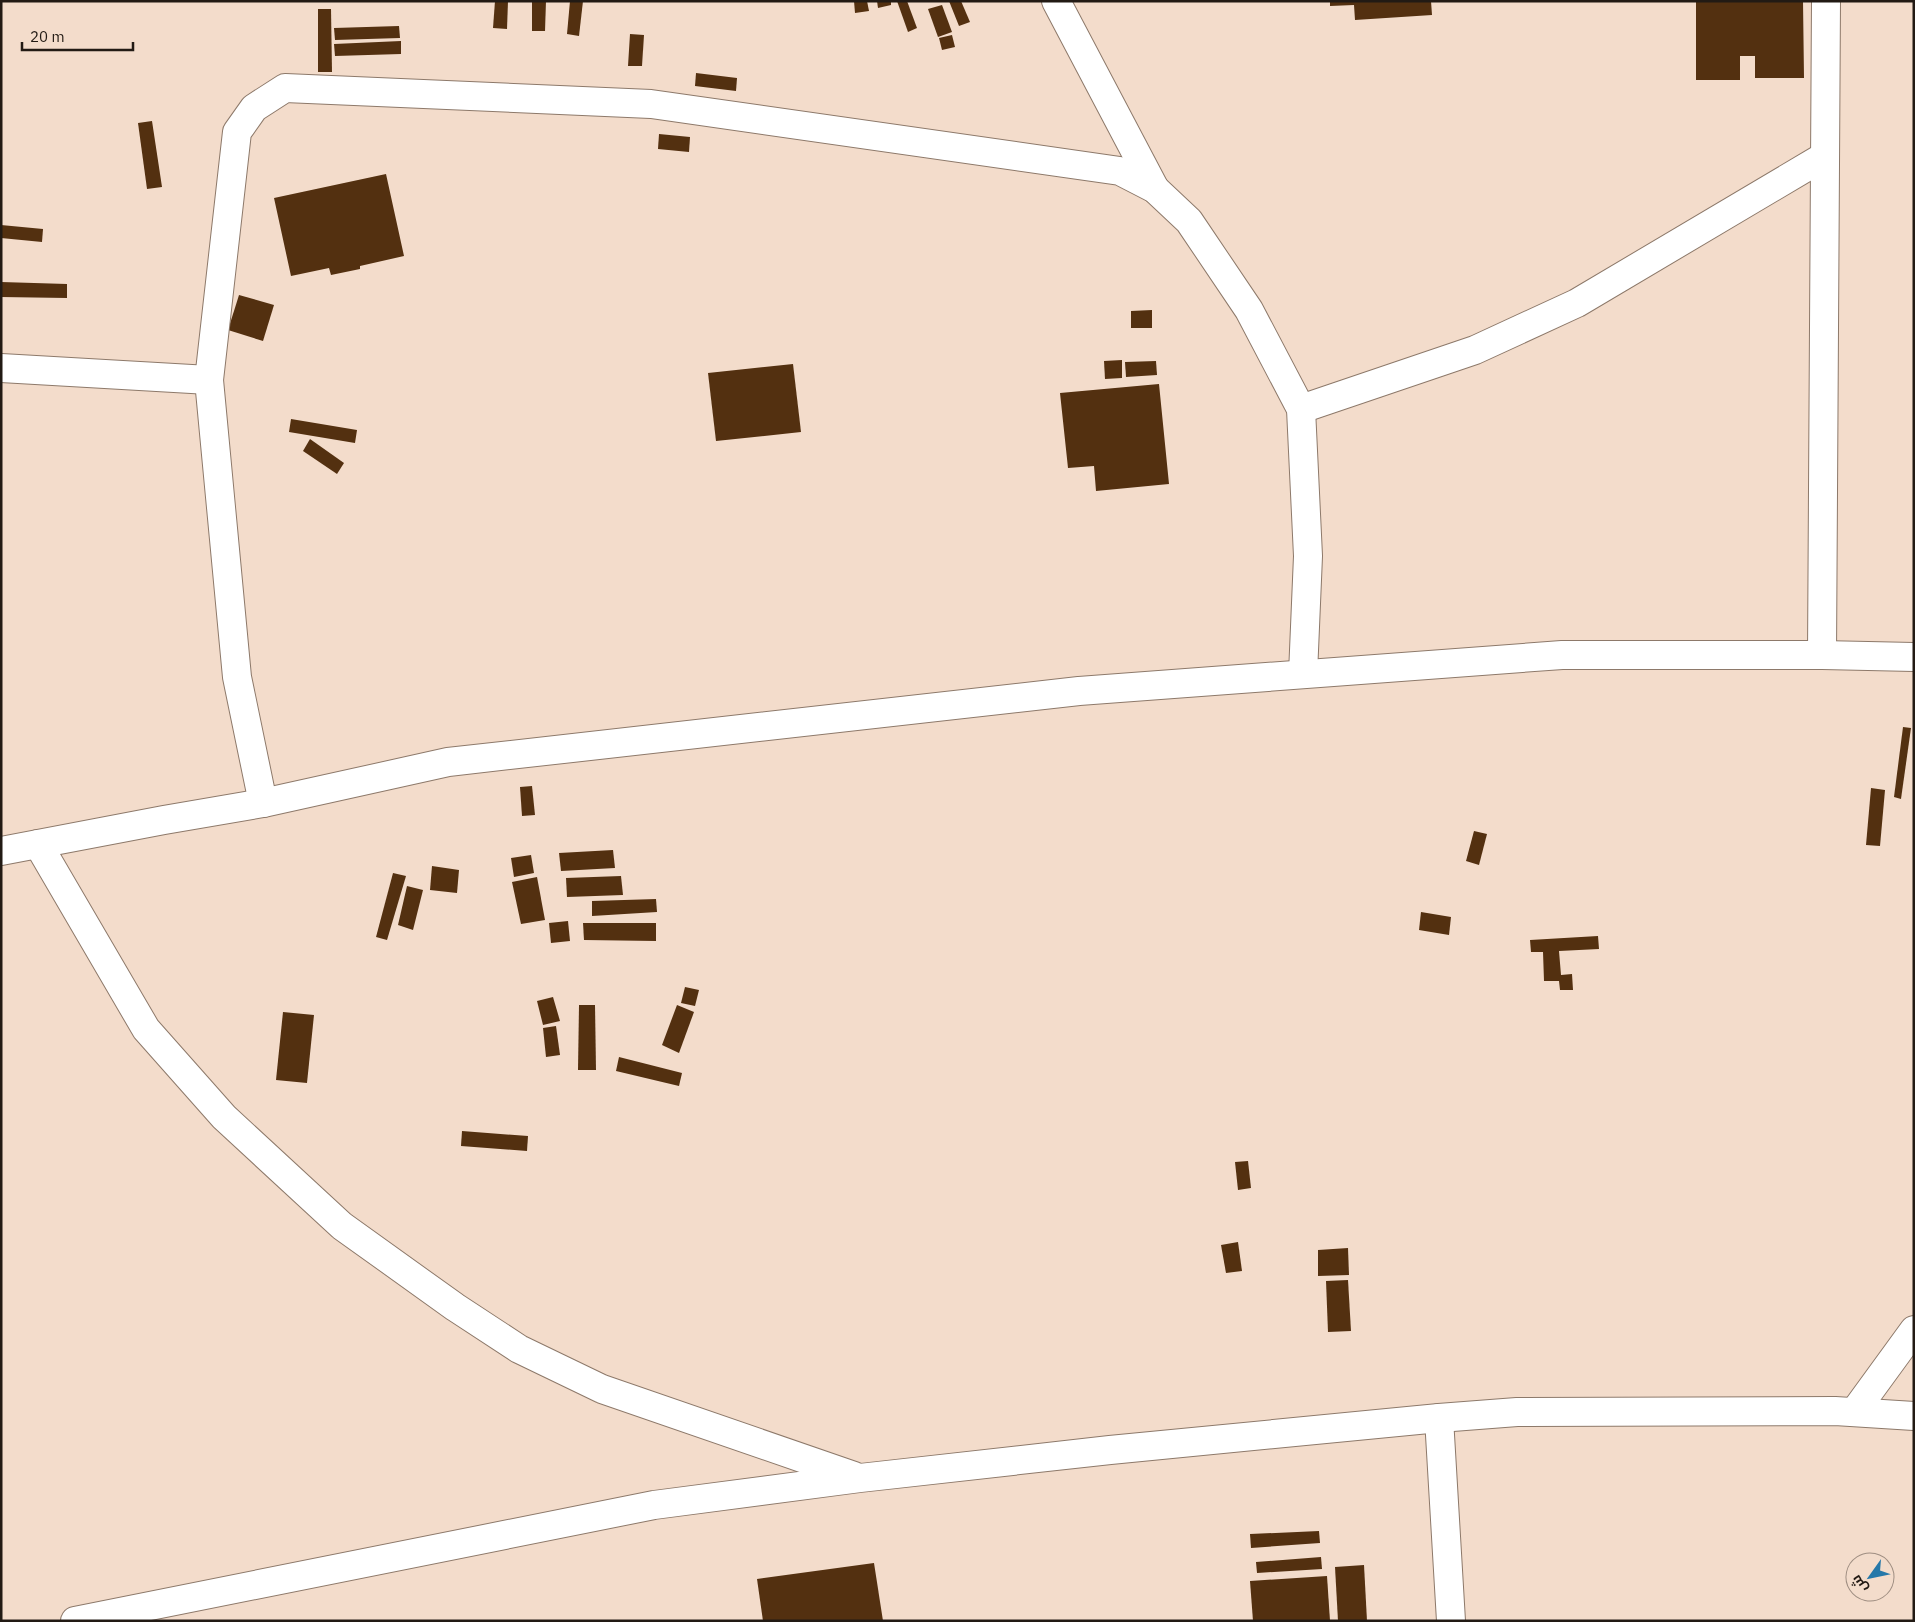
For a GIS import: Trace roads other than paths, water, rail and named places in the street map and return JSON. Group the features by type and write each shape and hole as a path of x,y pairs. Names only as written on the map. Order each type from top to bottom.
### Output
{"lane":[{"path":"1056,1 1155,189"},
{"path":"1822,655 1826,1"},
{"path":"264,803 237,677 209,380 237,132 254,108 285,88 652,104 1120,171 1155,189 1189,222 1250,310 1301,409 1308,556 1303,674"},
{"path":"1301,409 1475,350 1577,302 1825,156"},
{"path":"1,368 209,380"},
{"path":"1,852 264,803 448,762 1080,691 1562,655 1914,657"},
{"path":"38,844 146,1029 224,1117 342,1226 455,1307 519,1350 602,1389 860,1478"},
{"path":"1854,1412 1914,1330"},
{"path":"75,1621 654,1505 860,1478 1110,1450 1517,1412 1854,1412 1914,1416"},
{"path":"1439,1418 1451,1621"}]}
